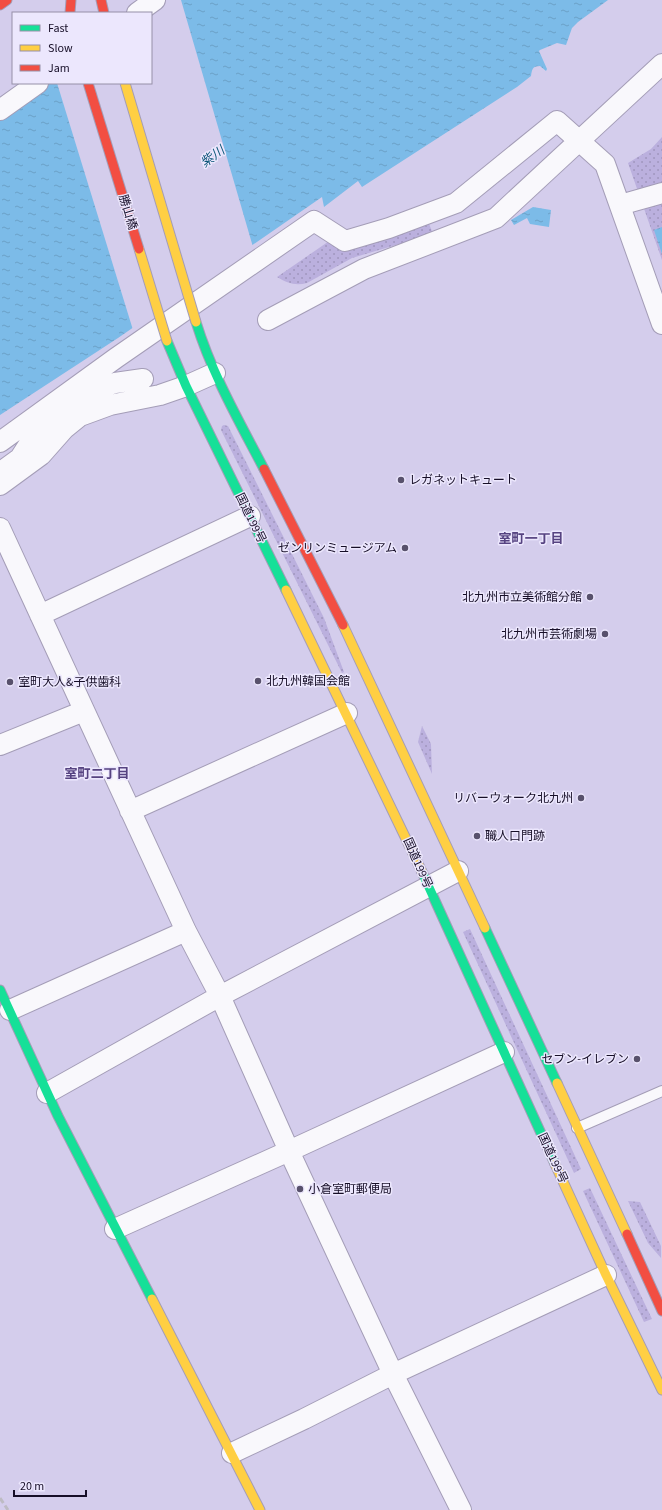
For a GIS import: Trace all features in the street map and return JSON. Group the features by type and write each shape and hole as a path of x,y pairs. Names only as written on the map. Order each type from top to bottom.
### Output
{"main road":[{"path":"0,5 7,0"},
{"path":"70,12 71,0"},
{"path":"101,0 104,12"},
{"name":"勝山橋","path":"88,84 167,341"},
{"path":"125,84 204,348 348,635 662,1311"},
{"name":"国道199号","path":"167,341 186,386 406,836 606,1275 662,1390"},
{"path":"0,990 47,1093 115,1229 232,1453 260,1510"}],"street":[{"path":"138,12 155,0"},
{"path":"268,320 364,269 496,218 581,141 662,64"},
{"path":"0,110 37,84"},
{"path":"0,442 116,358 314,221 345,241 389,228 456,203 557,121 605,164 662,324"},
{"path":"620,205 662,193"},
{"path":"0,485 41,455 64,429 80,416 110,405 160,394 186,386 216,373"},
{"path":"0,473 20,458 31,441 54,417 97,389 115,383 143,378"},
{"path":"40,616 250,516"},
{"path":"0,528 186,931 220,996 289,1151 393,1374 461,1510"},
{"path":"0,745 84,711"},
{"path":"130,811 347,713"},
{"path":"47,1093 220,996 428,885 458,871"},
{"path":"10,1010 186,931"},
{"path":"115,1229 504,1052"},
{"path":"232,1453 393,1374 606,1275"}],"lane":[{"path":"577,1128 662,1091"}],"shaded area":[{"path":"662,137 662,260 628,163 651,149"},
{"path":"428,221 433,234 352,258 307,283 291,283 277,277 335,237"},
{"path":"222,426 228,426 324,618 344,672 342,673 221,430"},
{"path":"422,726 431,744 432,774 418,742"},
{"path":"470,929 581,1169 574,1173 463,932"},
{"path":"590,1188 652,1319 644,1322 583,1191"},
{"path":"628,1201 640,1202 661,1246 661,1258 648,1243"}],"water":[{"name":"紫川","path":"175,0 608,0 572,28 566,45 557,43 539,51 547,69 546,71 540,66 537,66 532,70 531,76 517,87 362,187 358,181 324,207 322,197 118,338 0,415 0,117 50,84 152,84"},
{"path":"533,207 551,210 549,227 530,224 527,218 514,225 511,220"},
{"path":"662,227 662,254 654,230"}],"pier":[{"path":"172,0 181,0 253,247 133,330 57,84 152,84 152,13"}],"railway":[{"path":"0,1498 8,1510"}],"traffic: fast":[{"path":"196,322 202,341 218,379 264,469"},
{"path":"167,341 186,386 286,590"},
{"path":"422,872 555,1164"},
{"path":"485,928 557,1083"},
{"path":"0,990 58,1116 152,1299"}],"traffic: slow":[{"path":"125,84 196,322"},
{"path":"139,249 167,341"},
{"path":"286,590 422,872"},
{"path":"343,625 485,928"},
{"path":"557,1083 627,1234"},
{"path":"555,1164 606,1275 662,1390"},
{"path":"152,1299 260,1510"}],"traffic: jam":[{"path":"0,5 7,0"},
{"path":"70,12 71,0"},
{"path":"101,0 104,12"},
{"path":"88,84 139,249"},
{"path":"264,469 343,625"},
{"path":"627,1234 662,1311"}],"place":[{"name":"レガネットキュート","path":"401,480"},
{"name":"ゼンリンミュージアム","path":"405,548"},
{"name":"北九州市立美術館分館","path":"590,597"},
{"name":"北九州市芸術劇場","path":"605,634"},
{"name":"北九州韓国会館","path":"258,681"},
{"name":"室町大人&子供歯科","path":"10,682"},
{"name":"リバーウォーク北九州","path":"581,798"},
{"name":"職人口門跡","path":"477,836"},
{"name":"セブン-イレブン","path":"637,1059"},
{"name":"小倉室町郵便局","path":"300,1189"}],"district":[{"name":"室町一丁目","path":"531,538"},
{"name":"室町二丁目","path":"97,773"}]}
